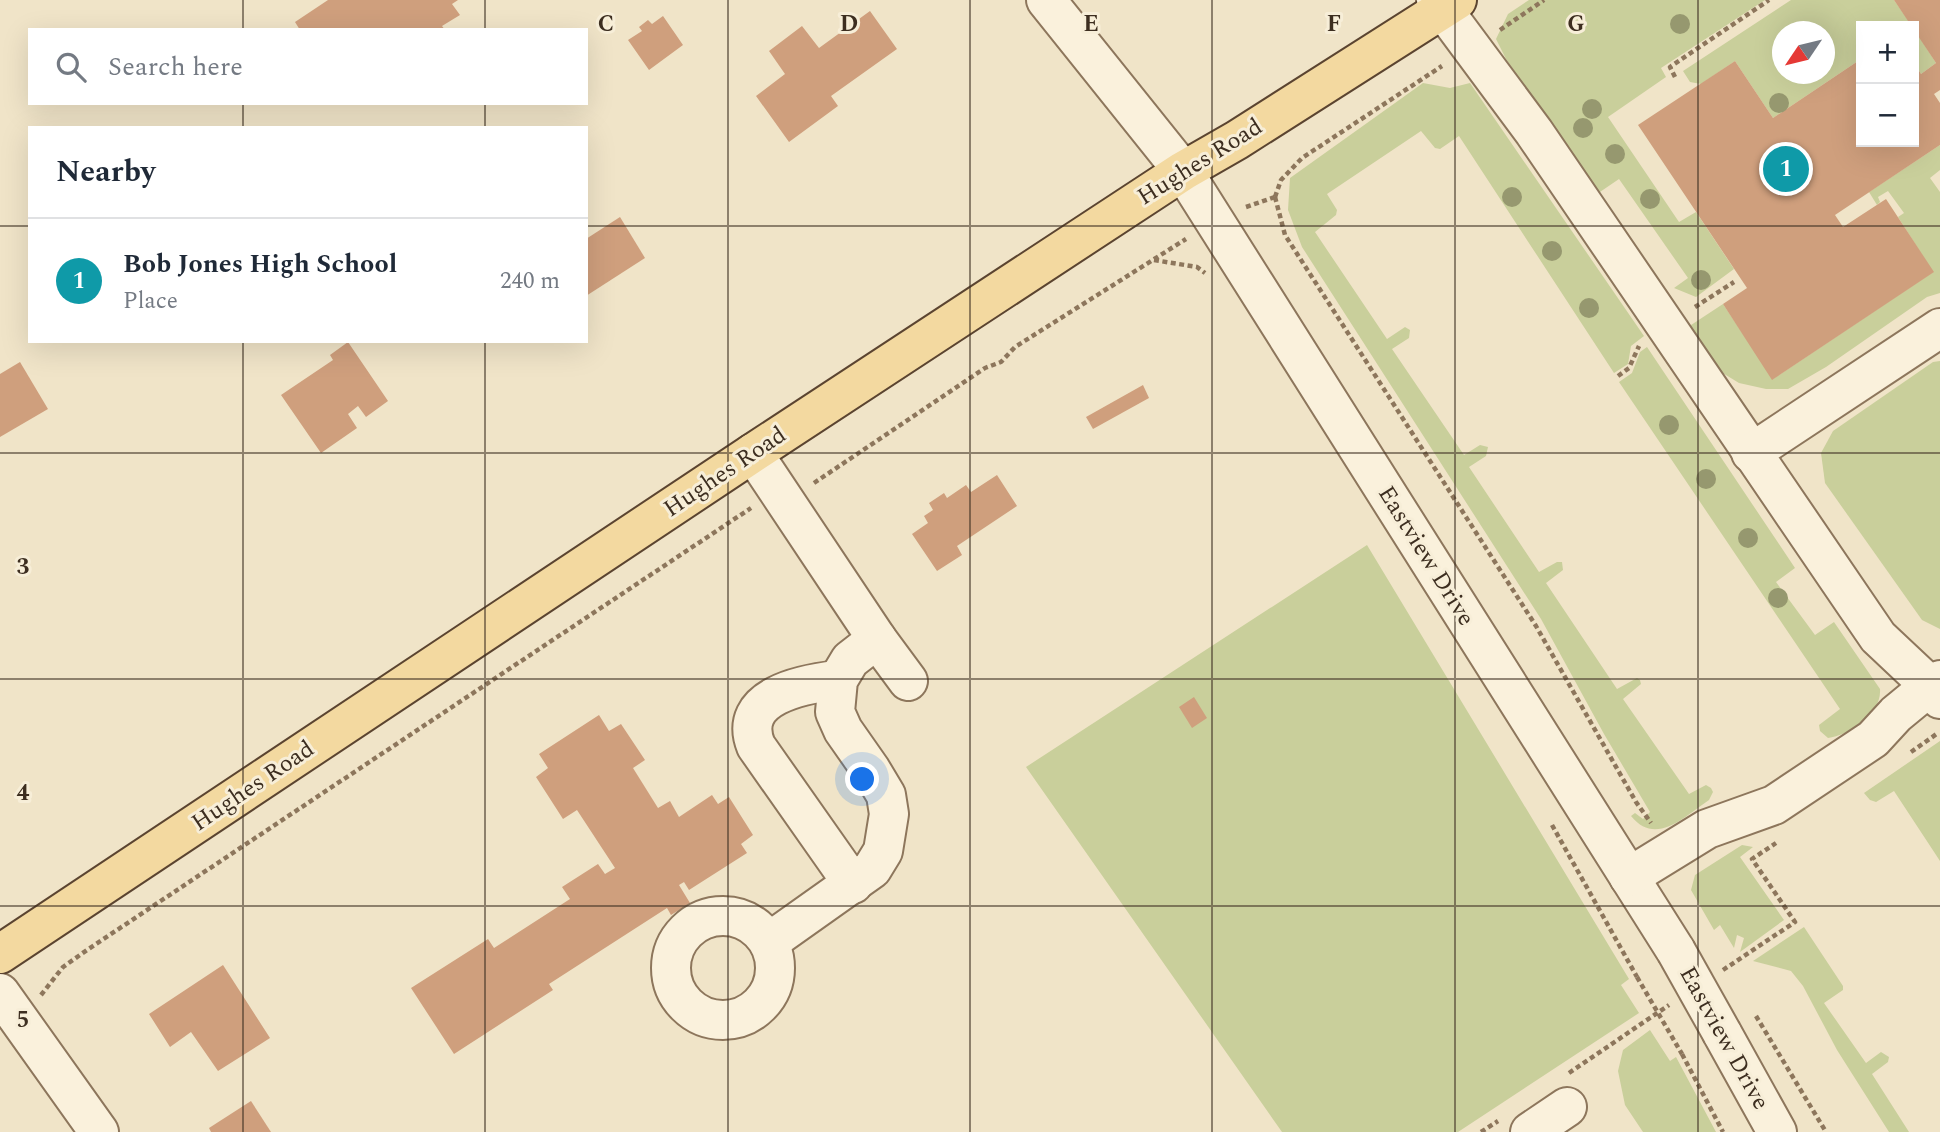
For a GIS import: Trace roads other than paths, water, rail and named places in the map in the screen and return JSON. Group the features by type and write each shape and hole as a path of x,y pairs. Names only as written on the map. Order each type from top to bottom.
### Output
{"main road":[{"name":"Hughes Road","path":"0,954 753,453 1445,3"}],"street":[{"name":"Eastview Drive","path":"1046,0 1183,171 1676,951 1777,1132"},
{"path":"1445,3 1471,46 1534,132 1878,638 1937,688 1896,714 1873,739 1774,805 1707,829 1629,877"},
{"path":"1751,453 1940,328"},
{"path":"753,453 908,681"},
{"path":"769,942 872,869 883,851 889,814 886,795 843,730 835,712 838,680 850,660 877,639"},
{"path":"838,680 804,684 782,691 759,710 753,720 751,734 756,746 853,884"},
{"path":"0,993 99,1132"},
{"path":"1517,1125 1563,1093"}],"place":[{"name":"Bob Jones High School","path":"1786,169"}]}
